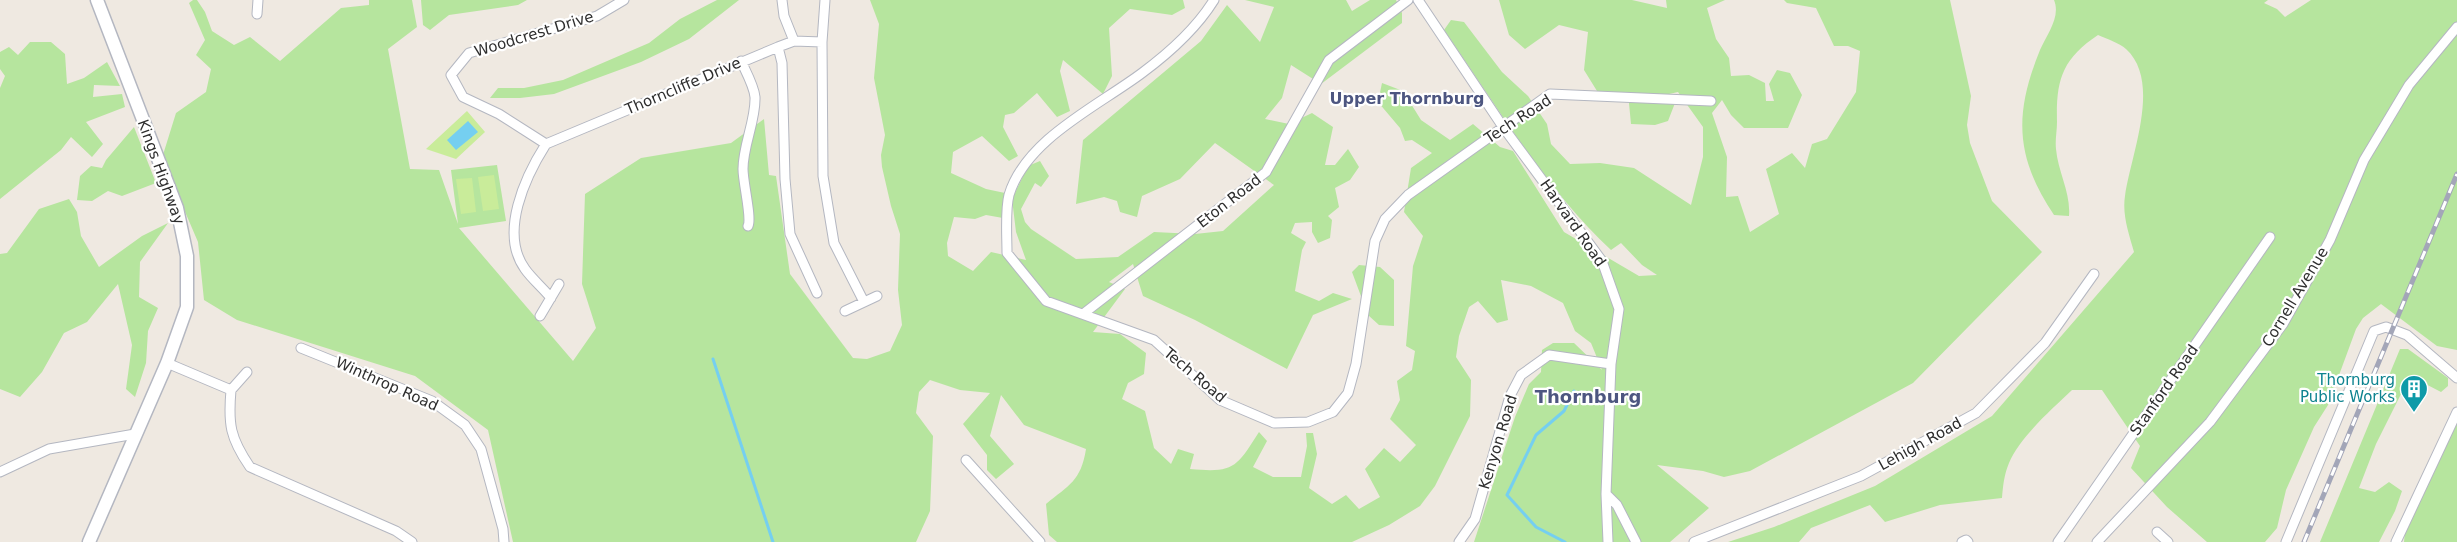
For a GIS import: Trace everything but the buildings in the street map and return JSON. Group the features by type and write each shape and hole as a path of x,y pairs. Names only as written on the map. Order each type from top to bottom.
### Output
{"street":[{"name":"Kings Highway","path":"89,542 167,364 187,307 188,256 177,208 96,0"},
{"path":"257,14 258,0"},
{"name":"Woodcrest Drive","path":"546,144 499,114 462,97 451,75 469,53 597,16 624,0"},
{"path":"782,0 784,16 794,41"},
{"path":"825,0 822,42 822,176 834,243 864,302"},
{"name":"Tech Road","path":"1214,0 1190,32 1162,58 1048,138 1025,165 1009,196 1007,253 1046,301 1154,340 1220,400 1274,423 1308,422 1333,412 1348,392 1356,364 1374,241 1384,219 1408,194 1550,94 1711,101"},
{"name":"Eton Road","path":"1083,314 1266,172 1329,60 1408,0"},
{"name":"Harvard Road","path":"1418,0 1503,126 1602,261 1619,309 1611,364 1606,494 1608,542"},
{"name":"Cornell Avenue","path":"2097,542 2210,422 2283,324 2330,240 2364,160 2409,85 2457,27"},
{"name":"Thorncliffe Drive","path":"546,144 741,61 794,41 822,42"},
{"path":"778,47 782,63 790,234 818,293"},
{"path":"741,61 755,94 755,104 743,154 746,206 751,221 748,226"},
{"path":"546,144 521,190 514,241 524,268 551,298"},
{"name":"Stanford Road","path":"2058,542 2270,237"},
{"name":"Lehigh Road","path":"1694,542 1861,476 1976,413 2045,342 2094,274"},
{"path":"540,316 559,284"},
{"path":"844,312 877,296"},
{"path":"2286,542 2374,331 2386,327 2407,335 2457,378"},
{"name":"Winthrop Road","path":"300,348 432,401 465,425 481,449 503,529 504,542"},
{"name":"Kenyon Road","path":"1458,542 1475,519 1510,396 1521,376 1549,355 1611,364"},
{"path":"167,364 231,390"},
{"path":"247,372 231,390 229,412 234,445 250,467 396,531 412,542"},
{"path":"2396,542 2457,412"},
{"path":"0,472 49,449 135,434"},
{"path":"966,460 1040,542"},
{"path":"1606,494 1617,505 1636,542"},
{"path":"2157,532 2168,542"}],"green space":[{"path":"197,0 205,12 212,31 234,45 250,37 280,61 341,8 369,5 369,0 412,0 417,27 388,49 410,169 439,170 458,224 451,170 497,165 506,221 459,228 573,361 596,328 582,284 585,194 641,158 731,143 764,119 769,175 776,176 790,274 853,358 867,359 890,351 902,325 898,290 900,234 882,167 881,155 885,135 874,78 879,24 870,0 1183,0 1185,8 1172,15 1130,9 1109,28 1112,76 1103,94 1063,60 1060,71 1070,111 1057,117 1037,93 1014,113 1005,115 1003,127 1018,156 1009,161 982,136 953,152 951,173 986,189 1005,193 1003,218 986,215 975,219 954,217 947,243 948,256 973,271 991,252 1026,260 1016,232 1012,199 1028,166 1040,161 1049,176 1041,187 1035,183 1021,209 1025,222 1031,229 1076,259 1118,257 1154,232 1195,234 1223,231 1274,185 1215,143 1180,179 1142,196 1137,217 1120,212 1117,201 1104,197 1076,204 1083,140 1201,41 1227,5 1260,42 1274,7 1245,0 1346,0 1352,11 1370,0 1396,0 1402,13 1402,23 1321,84 1291,65 1282,98 1265,119 1289,124 1312,113 1333,127 1325,165 1335,165 1348,149 1359,167 1350,180 1335,188 1339,207 1328,216 1332,220 1330,238 1318,243 1312,232 1312,222 1295,223 1291,233 1306,242 1302,250 1295,291 1319,301 1333,293 1352,299 1313,315 1287,369 1195,320 1143,296 1133,264 1109,282 1125,289 1093,332 1120,334 1146,353 1144,374 1128,383 1122,399 1145,411 1154,448 1171,464 1178,449 1194,454 1190,469 1225,469 1239,461 1259,432 1267,441 1253,467 1273,477 1301,477 1307,446 1306,433 1313,433 1317,454 1309,488 1332,504 1346,495 1359,509 1380,497 1365,469 1384,448 1400,462 1416,445 1390,419 1400,400 1397,381 1412,370 1415,351 1406,346 1413,266 1423,236 1404,212 1411,168 1432,153 1412,140 1405,141 1400,128 1378,102 1382,83 1403,91 1421,120 1450,140 1473,124 1500,147 1513,151 1564,232 1639,276 1657,275 1642,265 1621,243 1611,250 1587,227 1543,173 1444,30 1451,20 1464,22 1502,72 1528,96 1547,124 1551,144 1570,164 1600,163 1634,168 1691,205 1703,157 1703,127 1678,92 1669,94 1675,103 1668,121 1655,125 1631,124 1628,93 1597,91 1584,70 1588,32 1559,25 1525,49 1509,35 1499,0 1632,0 1667,8 1666,0 1725,0 1707,8 1716,39 1729,58 1731,76 1749,75 1765,83 1766,101 1774,101 1769,84 1777,70 1790,73 1802,95 1788,128 1744,128 1731,115 1722,100 1712,113 1727,157 1726,197 1738,196 1750,232 1779,214 1766,169 1792,153 1805,168 1812,144 1827,139 1856,92 1860,51 1848,46 1834,46 1816,8 1787,3 1784,0 1950,0 1971,96 1967,125 1970,143 1992,201 2042,252 1913,383 1750,471 1724,477 1703,471 1657,465 1709,508 1670,542 1474,542 1515,417 1529,384 1541,372 1542,350 1553,343 1574,343 1602,370 1591,343 1575,331 1563,303 1531,286 1501,280 1508,320 1497,323 1478,301 1469,307 1459,336 1456,357 1471,380 1470,416 1435,486 1420,506 1389,525 1352,542 1057,542 1049,535 1046,504 1073,481 1081,468 1086,449 1024,425 1001,395 990,436 1014,464 996,479 987,470 987,455 963,424 990,393 960,390 930,380 919,392 916,413 933,436 930,511 916,542 513,542 488,430 415,376 237,320 204,300 198,242 162,158 176,113 206,92 211,69 196,55 205,40 189,3"},
{"path":"421,0 527,0 518,5 449,15 430,30 423,25"},
{"path":"717,0 739,0 689,39 641,62 554,94 520,98 490,98 498,88 524,88 563,80 649,43 680,19"},
{"path":"2054,0 2268,0 2264,3 2277,9 2285,17 2311,0 2457,0 2457,350 2437,346 2381,304 2363,318 2356,329 2328,405 2314,427 2286,490 2277,528 2265,542 2207,542 2167,507 2131,468 2140,446 2102,390 2072,390 2037,424 2014,453 2006,472 2002,498 1940,505 1885,522 1870,505 1811,528 1799,542 1728,542 1774,527 1875,486 1992,416 2134,252 2126,224 2124,203 2141,119 2143,99 2142,80 2137,63 2126,49 2098,35 2076,53 2069,62 2060,82 2056,146 2057,158 2068,199 2069,216 2054,215 2041,194 2032,174 2023,135 2023,115 2032,73 2056,13"},
{"path":"30,42 51,42 65,54 67,84 84,78 107,62 120,86 94,85 93,97 122,94 125,107 86,122 103,144 92,157 71,137 61,150 0,199 0,88 5,76 0,69 0,52 9,47 18,55"},
{"path":"467,111 485,132 456,159 426,149"},
{"path":"134,127 156,183 122,196 108,191 92,201 77,200 80,176 91,166 102,168 106,160"},
{"path":"494,175 499,209 483,211 478,177"},
{"path":"472,178 476,212 461,214 456,179"},
{"path":"69,199 77,212 81,236 99,267 142,236 168,223 140,262 139,297 158,308 148,331 146,363 135,397 126,389 132,345 118,284 87,322 64,333 42,372 20,397 0,389 0,254 7,253 39,209"},
{"path":"1359,265 1380,267 1394,280 1394,326 1379,325 1368,315 1352,272"},
{"path":"2400,349 2408,349 2448,378 2448,386 2441,392 2414,378 2406,384 2376,444 2359,488 2375,492 2389,482 2402,491 2395,511 2379,542 2320,542"},
{"path":"2457,422 2457,542 2404,542 2405,531"}],"water":[{"path":"468,121 478,132 456,150 447,140"}],"waterway":[{"path":"713,359 773,542"},
{"path":"1565,542 1536,527 1507,495 1536,435 1564,411 1574,391"}],"railway":[{"path":"2304,542 2457,174"}],"place":[{"name":"Thornburg Public Works","path":"2414,413"}],"district":[{"name":"Upper Thornburg","path":"1407,98"},
{"name":"Thornburg","path":"1588,396"}]}
